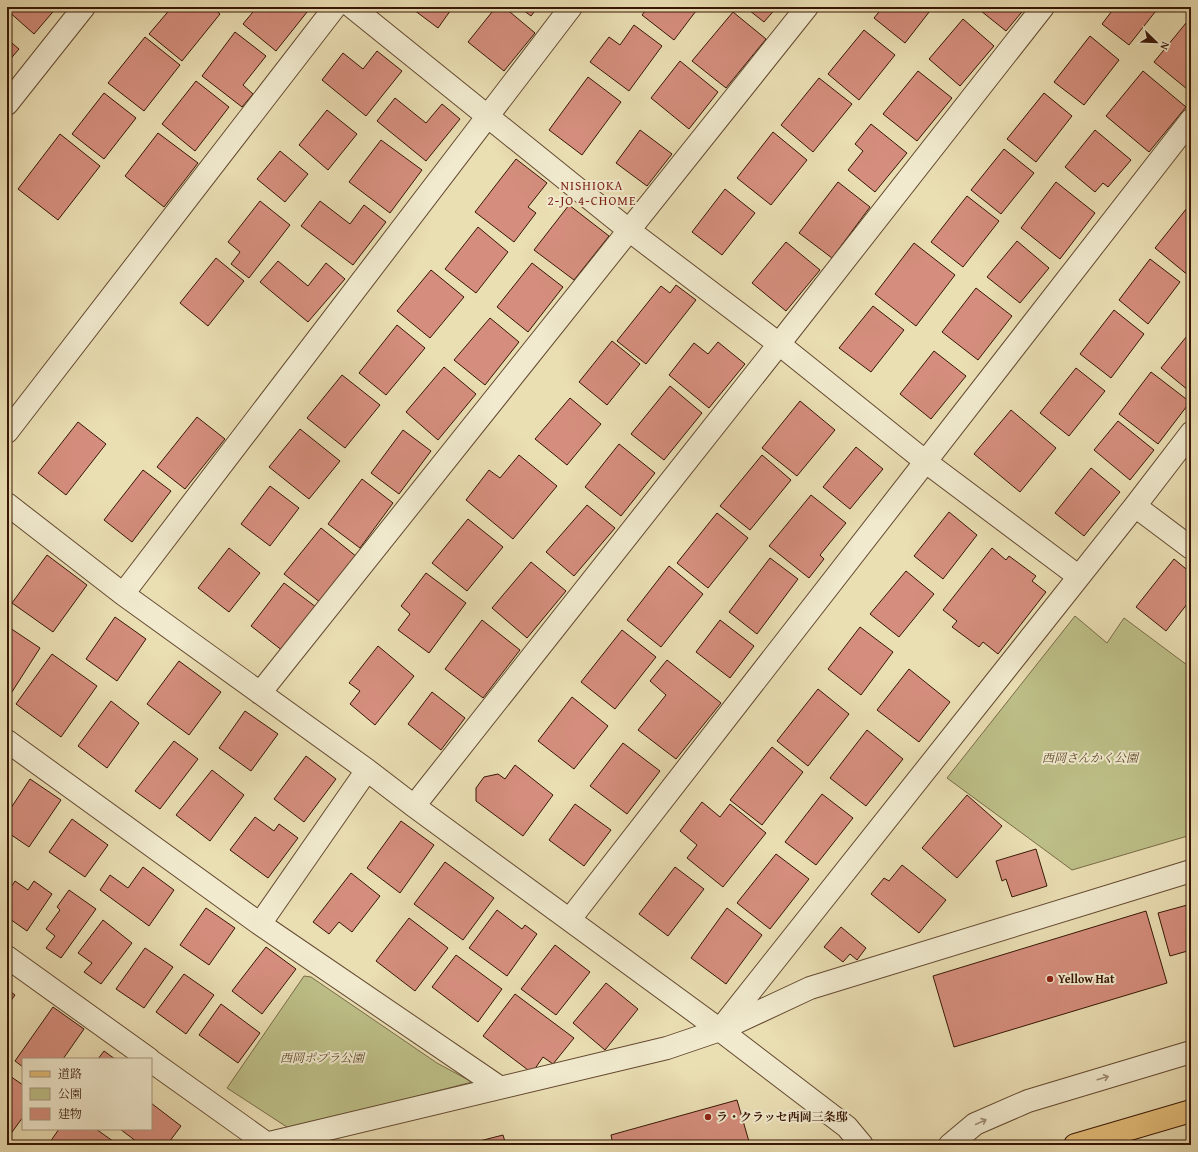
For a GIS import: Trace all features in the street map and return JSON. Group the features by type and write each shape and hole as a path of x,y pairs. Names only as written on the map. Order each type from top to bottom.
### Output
{"main road":[{"path":"1075,1145 1191,1112"}],"street":[{"path":"7,104 84,7"},
{"path":"7,432 335,7"},
{"path":"352,7 488,115 630,231 779,344 926,462 1078,576"},
{"path":"124,594 571,7"},
{"path":"260,693 630,231 807,7"},
{"path":"414,806 1043,7"},
{"path":"570,919 1191,120"},
{"path":"720,1030 1078,576 1135,506 1191,433"},
{"path":"1135,506 1191,548"},
{"path":"9,512 367,770 720,1030 847,1127 862,1145"},
{"path":"7,741 260,924 498,1087"},
{"path":"260,924 367,770"},
{"path":"152,1061 263,1144 667,1048 720,1030 810,988 1191,872"},
{"path":"7,957 147,1058"},
{"path":"950,1145 975,1124 1028,1101 1191,1052"}],"green space":[{"name":"西岡さんかく公園","path":"1075,616 1107,643 1124,618 1191,668 1191,835 1072,870 947,778"},
{"name":"西岡ポプラ公園","path":"304,976 311,977 437,1063 472,1082 290,1129 227,1088"}],"building":[{"path":"7,7 57,7 34,34 7,10"},
{"path":"172,7 212,7 220,14 182,61 149,34"},
{"path":"257,7 311,7 276,51 243,24"},
{"path":"410,7 453,7 438,28"},
{"path":"496,7 504,7 535,33 504,71 468,42"},
{"path":"519,7 538,7 531,16"},
{"path":"648,7 699,7 674,40 642,15"},
{"path":"745,7 777,7 764,22"},
{"path":"883,7 933,7 905,43 874,18"},
{"path":"976,7 1026,7 1006,31"},
{"path":"1115,7 1159,7 1129,45 1102,24"},
{"path":"733,12 766,39 726,88 692,61"},
{"path":"963,19 994,46 960,86 929,59"},
{"path":"1186,23 1191,27 1191,84 1187,89 1154,62"},
{"path":"634,25 662,46 629,91 590,62 609,37 620,45"},
{"path":"864,30 895,55 859,100 828,74"},
{"path":"235,32 266,56 243,85 253,94 242,107 202,76"},
{"path":"1090,36 1119,60 1084,105 1054,82"},
{"path":"145,37 180,65 144,111 108,83"},
{"path":"7,39 19,49 7,63"},
{"path":"377,51 402,71 366,116 322,80 343,53 363,69"},
{"path":"680,61 718,92 689,129 651,98"},
{"path":"918,71 952,98 917,141 883,114"},
{"path":"1143,71 1186,107 1149,152 1106,116"},
{"path":"588,77 621,102 582,155 549,130"},
{"path":"819,78 852,104 813,152 781,125"},
{"path":"196,81 229,107 195,151 162,124"},
{"path":"104,93 136,118 104,159 72,134"},
{"path":"1044,93 1072,116 1036,162 1007,139"},
{"path":"395,98 426,123 442,104 460,119 426,161 377,121"},
{"path":"327,110 357,134 328,170 299,145"},
{"path":"871,124 907,153 875,192 848,170 863,151 855,144"},
{"path":"640,130 672,154 647,186 616,163"},
{"path":"1095,130 1131,160 1108,187 1103,183 1095,192 1065,167"},
{"path":"773,132 807,160 771,205 737,178"},
{"path":"158,133 198,163 164,207 125,176"},
{"path":"60,134 100,166 58,220 18,189"},
{"path":"381,140 422,170 390,213 349,182"},
{"path":"1004,149 1034,173 1001,214 971,190"},
{"path":"280,151 308,174 285,202 257,179"},
{"path":"516,159 547,183 528,207 536,213 514,242 475,212"},
{"path":"838,182 870,207 832,258 799,233"},
{"path":"1056,182 1095,213 1060,259 1021,228"},
{"path":"725,189 755,213 722,255 692,232"},
{"path":"967,196 999,221 963,267 931,242"},
{"path":"260,201 290,225 249,278 231,264 240,252 228,242"},
{"path":"320,201 350,224 364,205 386,222 353,265 301,226"},
{"path":"1191,203 1191,274 1189,276 1155,248"},
{"path":"569,205 609,236 574,280 534,250"},
{"path":"478,227 508,252 476,293 445,269"},
{"path":"1017,241 1049,268 1020,303 987,277"},
{"path":"786,242 820,270 786,311 752,283"},
{"path":"914,243 955,275 916,326 875,294"},
{"path":"216,258 244,281 208,326 180,303"},
{"path":"1150,259 1180,282 1148,324 1119,300"},
{"path":"278,261 308,286 326,263 345,279 308,322 260,282"},
{"path":"532,263 563,287 528,332 497,307"},
{"path":"431,270 464,297 430,338 397,311"},
{"path":"676,285 696,300 646,364 617,341 661,286 670,293"},
{"path":"976,288 1012,316 978,360 942,332"},
{"path":"873,306 904,330 871,372 839,348"},
{"path":"1114,310 1144,334 1111,378 1080,354"},
{"path":"490,318 519,342 485,385 454,360"},
{"path":"397,325 425,348 386,395 359,373"},
{"path":"1191,331 1191,386 1188,390 1161,368"},
{"path":"612,341 640,364 607,405 579,382"},
{"path":"718,342 745,364 709,408 669,375 694,343 708,354"},
{"path":"934,351 966,376 931,419 900,394"},
{"path":"444,367 476,394 438,440 406,412"},
{"path":"1076,368 1105,391 1069,436 1040,413"},
{"path":"1151,372 1190,402 1158,444 1119,414"},
{"path":"342,375 380,405 345,448 307,418"},
{"path":"670,386 702,413 664,460 631,434"},
{"path":"570,398 601,424 567,465 535,439"},
{"path":"800,401 835,430 797,476 762,448"},
{"path":"1011,410 1056,448 1020,492 974,454"},
{"path":"197,417 225,439 185,489 157,467"},
{"path":"1118,421 1154,450 1130,480 1094,450"},
{"path":"78,422 106,444 66,495 38,473"},
{"path":"300,429 340,461 309,499 269,467"},
{"path":"403,430 431,451 399,494 371,473"},
{"path":"619,444 655,473 621,516 585,487"},
{"path":"856,447 883,469 850,509 823,487"},
{"path":"519,455 557,486 513,539 466,500 489,470 500,478"},
{"path":"762,455 791,480 750,530 720,506"},
{"path":"1091,468 1120,492 1084,536 1055,513"},
{"path":"143,470 171,491 132,542 104,520"},
{"path":"362,479 393,503 360,548 328,524"},
{"path":"270,486 299,508 270,546 241,524"},
{"path":"811,495 846,523 820,555 824,559 809,578 769,546"},
{"path":"587,505 615,528 574,576 546,552"},
{"path":"949,512 977,535 943,579 914,556"},
{"path":"717,513 748,538 708,588 677,563"},
{"path":"468,519 503,547 467,591 432,563"},
{"path":"321,528 357,557 321,603 284,574"},
{"path":"229,548 260,573 229,612 198,588"},
{"path":"992,548 1006,560 1009,556 1036,576 1032,581 1046,592 998,654 983,642 979,647 952,627 957,621 943,610"},
{"path":"47,555 87,585 53,632 12,603"},
{"path":"770,558 798,579 757,634 729,612"},
{"path":"1174,559 1191,573 1191,599 1166,631 1136,607"},
{"path":"531,562 566,591 527,638 492,608"},
{"path":"669,566 703,594 661,647 627,620"},
{"path":"906,571 934,594 899,637 870,614"},
{"path":"426,573 466,603 429,653 398,630 410,614 401,606"},
{"path":"284,583 316,607 283,651 251,626"},
{"path":"115,617 146,639 117,681 86,659"},
{"path":"482,620 520,650 483,698 445,669"},
{"path":"720,620 754,646 730,678 696,652"},
{"path":"7,626 40,648 10,695 7,693"},
{"path":"860,627 893,652 861,695 828,669"},
{"path":"622,630 656,657 615,709 581,682"},
{"path":"378,646 414,676 375,725 350,704 360,691 349,683"},
{"path":"52,654 97,686 61,737 16,704"},
{"path":"667,660 721,703 676,759 638,730 666,695 650,681"},
{"path":"179,661 221,692 189,735 147,704"},
{"path":"909,669 950,702 919,742 877,710"},
{"path":"818,689 849,714 808,766 777,741"},
{"path":"432,692 465,718 441,750 408,724"},
{"path":"572,697 608,726 574,769 538,741"},
{"path":"111,701 139,723 107,768 78,746"},
{"path":"245,711 278,734 251,771 219,748"},
{"path":"867,730 903,759 866,806 830,778"},
{"path":"174,741 198,759 160,809 135,791"},
{"path":"623,743 660,771 627,814 590,786"},
{"path":"772,747 803,772 762,825 730,800"},
{"path":"306,756 336,779 304,822 274,799"},
{"path":"515,765 553,795 523,836 476,801 476,788 484,777 498,774 505,779"},
{"path":"212,770 244,795 210,841 176,815"},
{"path":"30,779 61,800 29,847 7,832 7,814"},
{"path":"822,794 853,818 816,865 785,842"},
{"path":"967,795 1002,826 957,878 922,848"},
{"path":"702,802 720,817 730,804 766,833 723,887 687,858 697,845 680,831"},
{"path":"575,804 611,830 584,866 549,840"},
{"path":"255,817 274,831 279,824 298,838 268,878 230,850"},
{"path":"72,819 108,845 85,877 49,852"},
{"path":"401,821 434,845 400,893 367,868"},
{"path":"1036,849 1047,886 1012,897 1006,879 1002,881 996,861"},
{"path":"776,854 809,879 770,929 737,903"},
{"path":"445,862 494,898 463,940 414,904"},
{"path":"902,865 946,900 919,933 871,894 884,878 889,881"},
{"path":"143,867 174,890 149,926 100,890 110,875 128,888"},
{"path":"675,867 704,889 668,936 639,914"},
{"path":"351,873 380,896 352,932 339,922 329,934 313,922"},
{"path":"15,881 28,890 34,881 52,894 27,931 7,917 7,893"},
{"path":"69,890 96,909 61,958 46,948 55,936 46,929 60,910 57,907"},
{"path":"1191,904 1191,950 1170,956 1158,913"},
{"path":"206,908 235,928 209,965 180,945"},
{"path":"727,908 762,935 726,984 691,958"},
{"path":"497,910 522,929 525,925 537,934 507,976 469,948"},
{"name":"Yellow Hat","path":"1146,911 1167,983 954,1047 933,976"},
{"path":"409,918 448,948 415,991 376,961"},
{"path":"103,920 132,943 101,984 84,972 92,963 78,953"},
{"path":"841,927 866,948 857,960 850,954 843,962 824,947"},
{"path":"555,945 590,972 556,1015 521,989"},
{"path":"266,947 296,969 262,1014 232,991"},
{"path":"145,948 173,967 144,1008 116,989"},
{"path":"456,955 502,989 478,1022 432,987"},
{"path":"184,974 214,995 186,1034 156,1012"},
{"path":"606,983 638,1009 605,1050 573,1023"},
{"path":"7,989 15,995 7,1006"},
{"path":"515,994 574,1038 553,1064 543,1057 532,1073 483,1036"},
{"path":"221,1004 260,1033 238,1063 199,1035"},
{"path":"53,1007 84,1029 64,1058 22,1058 22,1066 15,1061"},
{"path":"104,1051 114,1058 99,1058"},
{"path":"7,1074 22,1084 22,1118 7,1139"},
{"name":"ラ・クラッセ西岡三条邸","path":"737,1100 750,1145 613,1145 611,1135"},
{"path":"152,1104 181,1126 167,1145 141,1145 121,1130 152,1130"},
{"path":"58,1130 97,1130 117,1144 116,1145 48,1145"},
{"path":"503,1135 506,1145 464,1145"}],"place":[{"name":"Yellow Hat","path":"1050,979"},
{"name":"ラ・クラッセ西岡三条邸","path":"708,1117"}],"district":[{"name":"NISHIOKA 2-JO 4-CHOME","path":"592,192"}]}
